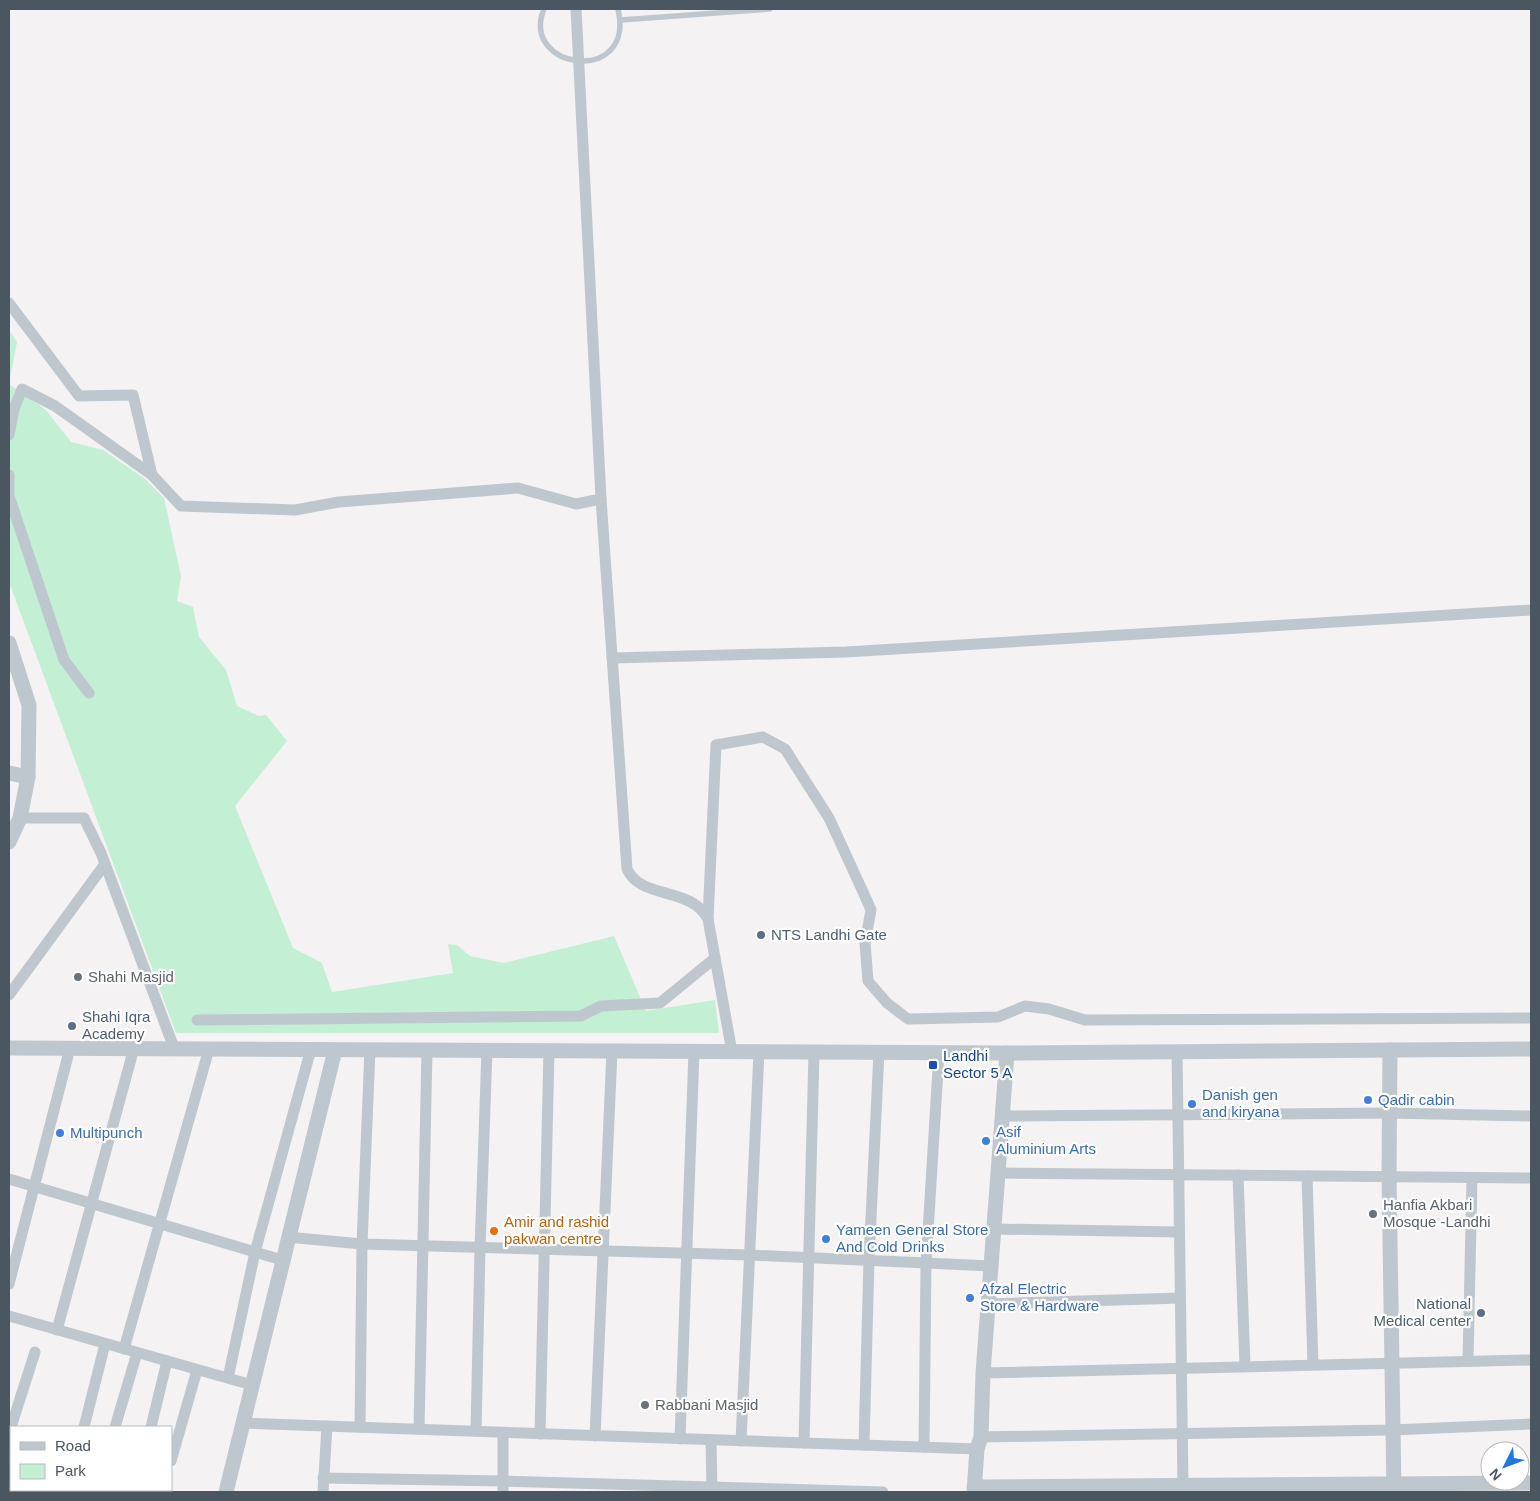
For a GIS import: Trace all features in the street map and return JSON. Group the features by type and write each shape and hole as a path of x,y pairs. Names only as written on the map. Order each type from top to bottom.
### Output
{"street":[{"path":"576,9 601,499 627,869 635,882 693,902 704,912 708,919"},
{"path":"9,304 79,396 133,395 152,475"},
{"path":"9,435 14,409 22,389 55,406 152,475 181,506 295,510 339,502 518,488 576,504 601,499"},
{"path":"9,475 9,496 64,660 89,693"},
{"path":"612,658 846,652 1531,610"},
{"path":"9,644 30,705 28,777 20,818 9,842"},
{"path":"732,1052 708,919 716,745 763,737 785,749 829,818 871,910 865,943 868,981 887,1003 908,1019 998,1017 1025,1006 1049,1009 1085,1020 1531,1018"},
{"path":"9,773 28,777"},
{"path":"20,818 84,818 105,864 174,1048"},
{"path":"9,995 105,864"},
{"path":"198,1020 581,1016 601,1006 660,1003 715,958"},
{"path":"9,1284 70,1048"},
{"path":"57,1330 134,1048"},
{"path":"9,1049 174,1048 939,1053 1531,1049"},
{"path":"124,1349 210,1049"},
{"path":"228,1378 255,1252 311,1049"},
{"path":"226,1492 287,1237 335,1050"},
{"path":"360,1427 362,1244 370,1050"},
{"path":"419,1429 427,1050"},
{"path":"476,1431 487,1050"},
{"path":"540,1434 548,1050"},
{"path":"1390,1050 1389,1177 1394,1488"},
{"path":"595,1436 612,1051"},
{"path":"680,1439 694,1051"},
{"path":"1177,1051 1183,1486"},
{"path":"742,1441 759,1052"},
{"path":"804,1443 807,1260 814,1052"},
{"path":"864,1445 869,1260 879,1052"},
{"path":"924,1447 926,1264 939,1053"},
{"path":"1007,1053 974,1490 1163,1489 1183,1486 1237,1489 1394,1488 1531,1483"},
{"path":"1002,1116 1178,1113 1389,1113 1531,1116"},
{"path":"998,1173 1531,1178"},
{"path":"1238,1175 1245,1366"},
{"path":"1307,1176 1313,1364"},
{"path":"1468,1362 1472,1178"},
{"path":"9,1179 282,1260"},
{"path":"994,1228 1179,1232"},
{"path":"287,1237 362,1244 424,1245 480,1249 603,1250 807,1260 869,1260 990,1266"},
{"path":"988,1304 1180,1298"},
{"path":"9,1316 252,1385"},
{"path":"84,1426 105,1344"},
{"path":"11,1426 34,1352"},
{"path":"116,1426 137,1353"},
{"path":"983,1373 1531,1360"},
{"path":"151,1426 167,1361"},
{"path":"172,1457 196,1370"},
{"path":"242,1423 924,1447 1183,1433 1392,1430 1531,1424"},
{"path":"322,1492 327,1426"},
{"path":"503,1432 503,1486"},
{"path":"711,1440 712,1489"},
{"path":"324,1478 503,1486 882,1492"}],"lane":[{"path":"544,9 541,24 549,46 558,55 580,62 596,60 610,50 618,36 621,20 618,9"},
{"path":"621,20 770,9"}],"green space":[{"path":"9,330 17,342 9,384"},
{"path":"9,384 46,410 71,442 103,450 145,479 164,498 181,576 177,601 193,607 199,637 226,670 237,706 259,716 266,715 287,741 235,806 293,948 322,963 332,992 453,973 448,944 457,945 470,956 504,963 614,936 646,1011 715,1000 719,1033 176,1033 9,582"}],"place":[{"name":"NTS Landhi Gate","path":"761,935"},
{"name":"Shahi Masjid","path":"78,977"},
{"name":"Shahi Iqra Academy","path":"72,1026"},
{"name":"Landhi Sector 5 A","path":"933,1065"},
{"name":"Qadir cabin","path":"1368,1100"},
{"name":"Danish gen and kiryana","path":"1192,1104"},
{"name":"Multipunch","path":"60,1133"},
{"name":"Asif Aluminium Arts","path":"986,1141"},
{"name":"Hanfia Akbari Mosque -Landhi","path":"1373,1214"},
{"name":"Amir and rashid pakwan centre","path":"494,1231"},
{"name":"Yameen General Store And Cold Drinks","path":"826,1239"},
{"name":"Afzal Electric Store & Hardware","path":"970,1298"},
{"name":"National Medical center","path":"1481,1313"},
{"name":"Rabbani Masjid","path":"645,1405"}]}
